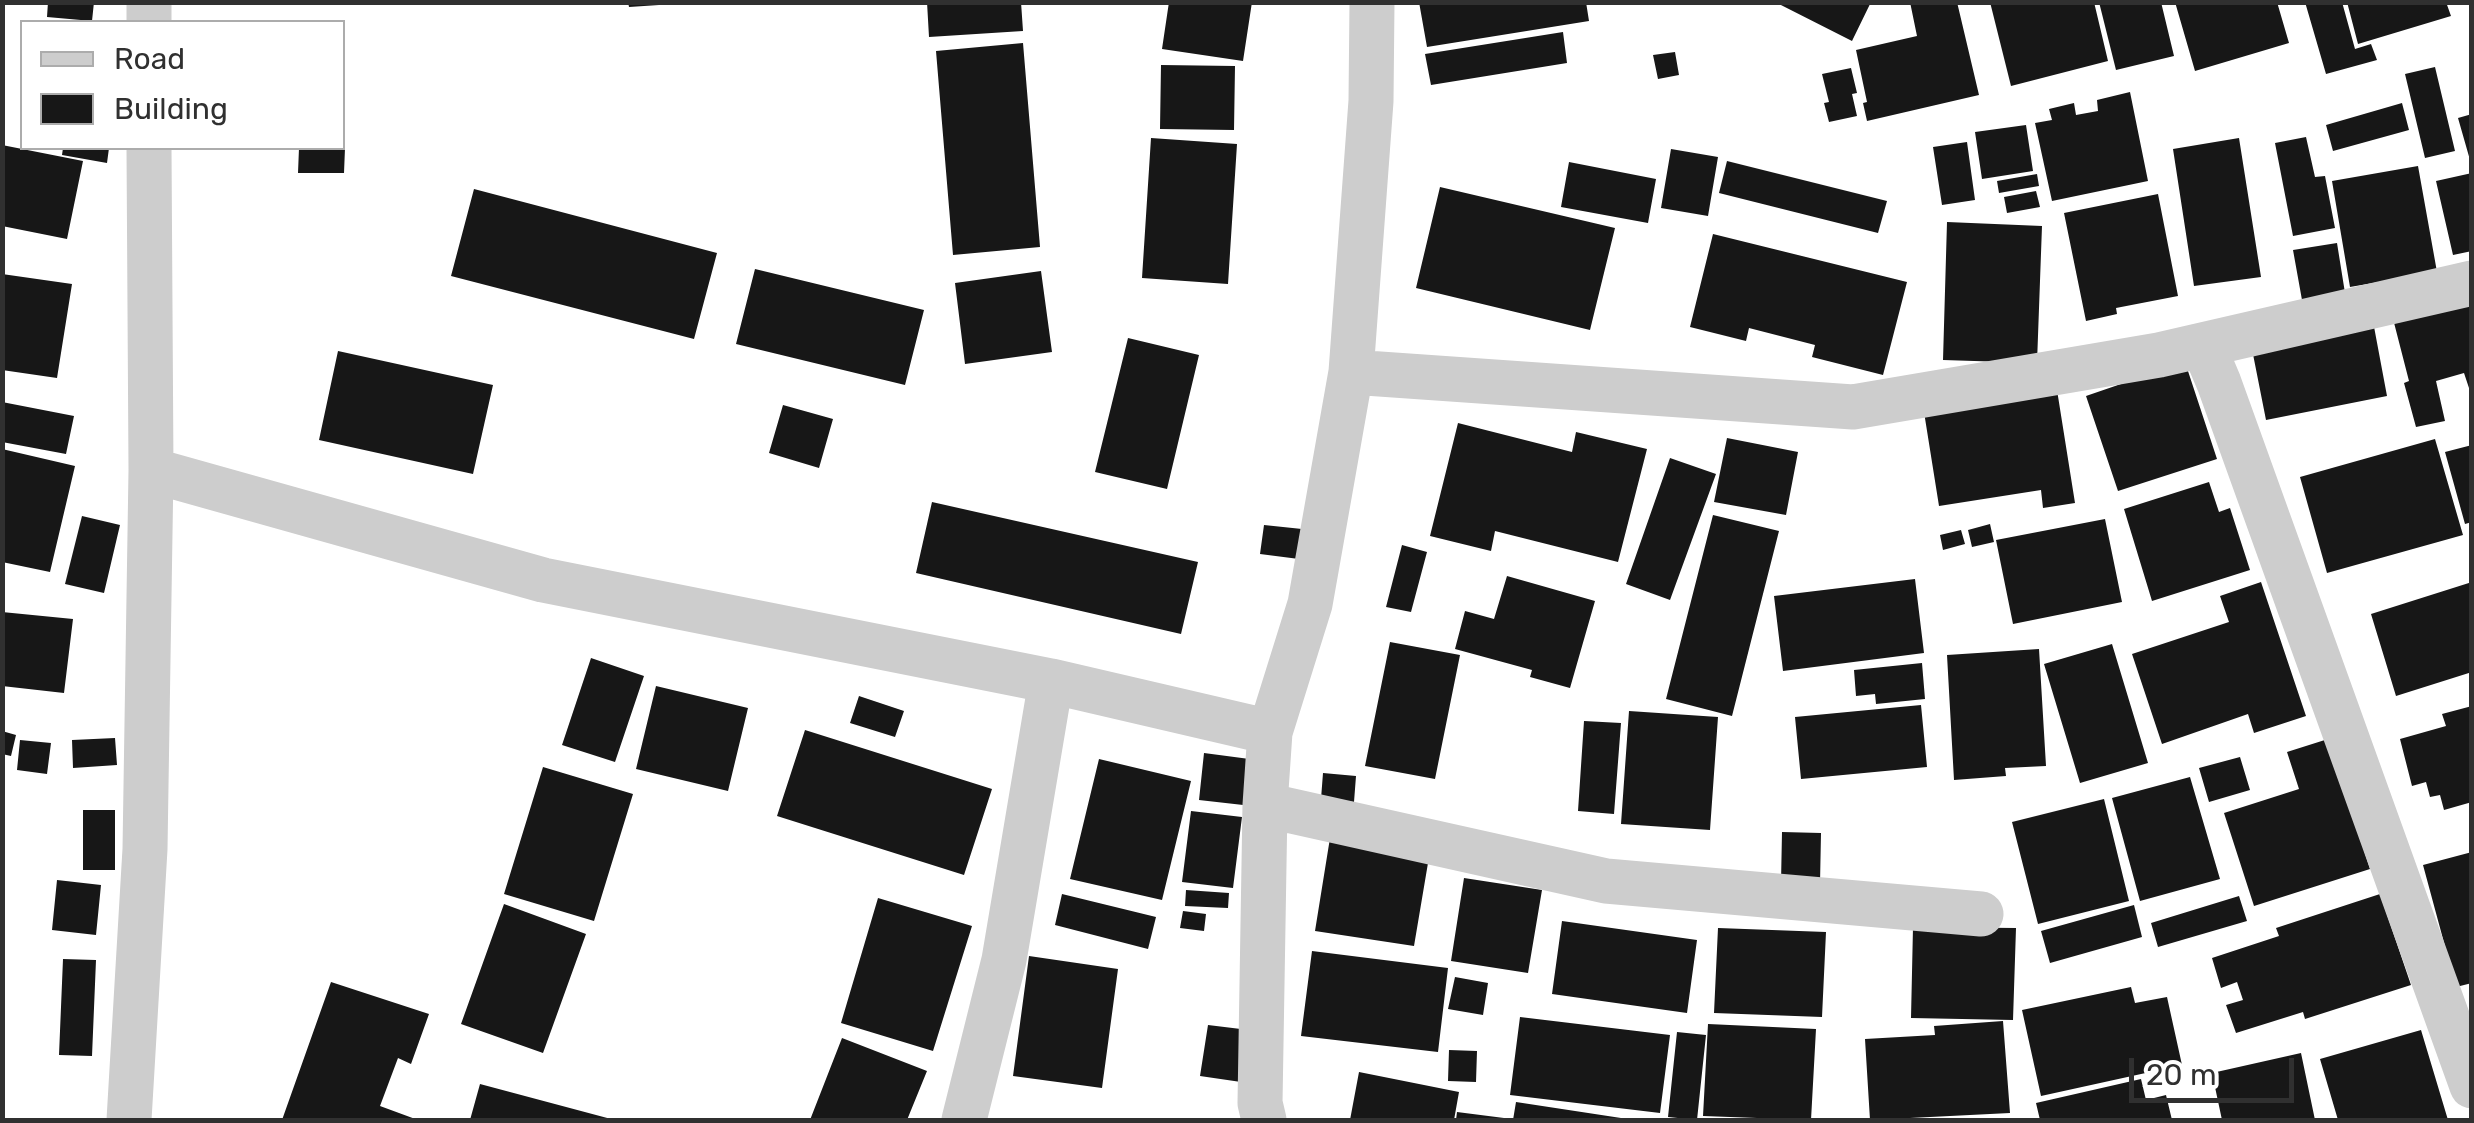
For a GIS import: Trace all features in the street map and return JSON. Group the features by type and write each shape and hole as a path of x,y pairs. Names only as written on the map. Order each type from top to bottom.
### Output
{"street":[{"path":"1264,1120 1260,1103 1265,805 1270,732 1310,604 1351,372 1371,102 1372,2"},
{"path":"129,1120 146,849 150,150"},
{"path":"1351,372 1853,407 2160,355 2472,283"},
{"path":"2203,345 2472,1086"},
{"path":"151,470 543,580 1051,680 1270,732"},
{"path":"964,1120 1004,960 1051,680"},
{"path":"1265,805 1606,880 1980,914"}],"building":[{"path":"48,2 94,2 92,20 47,17"},
{"path":"628,2 659,2 659,5 629,7"},
{"path":"927,2 1021,2 1023,31 929,37"},
{"path":"1169,2 1252,2 1243,61 1162,49"},
{"path":"1419,2 1586,2 1589,21 1427,47"},
{"path":"1775,2 1871,2 1852,41"},
{"path":"1910,2 1957,2 1979,95 1867,121 1856,50 1917,36"},
{"path":"1990,2 2094,2 2108,61 2011,86"},
{"path":"2099,2 2161,2 2174,56 2116,70"},
{"path":"2175,2 2277,2 2289,43 2195,71"},
{"path":"2305,2 2342,2 2355,49 2371,44 2377,60 2326,74"},
{"path":"2347,2 2446,2 2451,16 2358,44"},
{"path":"1563,32 1567,63 1431,85 1425,54"},
{"path":"1023,43 1040,247 953,255 936,51"},
{"path":"1675,52 1679,75 1658,79 1653,55"},
{"path":"1161,65 1235,66 1234,130 1160,129"},
{"path":"2435,67 2455,151 2425,158 2405,74"},
{"path":"1851,68 1857,116 1829,122 1822,74"},
{"path":"2130,92 2148,181 2052,201 2035,123 2052,120 2049,109 2074,103 2076,115 2098,111 2097,100"},
{"path":"2402,103 2409,130 2333,151 2326,125"},
{"path":"2472,114 2472,160 2470,160 2458,118"},
{"path":"2026,125 2033,171 1982,179 1975,132"},
{"path":"2306,137 2315,177 2325,176 2335,228 2293,236 2275,143"},
{"path":"1151,138 1237,144 1228,284 1142,278"},
{"path":"2239,138 2261,277 2194,286 2173,149"},
{"path":"1967,142 1975,200 1942,205 1933,147"},
{"path":"2,145 83,161 67,239 2,226"},
{"path":"1671,149 1718,157 1708,216 1661,208"},
{"path":"63,150 109,150 107,163 62,155"},
{"path":"299,150 345,150 344,173 298,173"},
{"path":"1727,161 1887,201 1878,233 1719,193"},
{"path":"1569,162 1656,179 1648,223 1561,207"},
{"path":"2418,166 2437,272 2350,287 2332,181"},
{"path":"2472,173 2472,251 2453,255 2436,181"},
{"path":"2037,174 2039,186 1999,193 1997,181"},
{"path":"1440,187 1615,228 1590,330 1416,288"},
{"path":"474,189 717,253 694,339 451,276"},
{"path":"2036,191 2040,207 2007,213 2004,197"},
{"path":"2158,194 2178,296 2116,308 2117,314 2086,321 2064,213"},
{"path":"1947,222 2042,226 2037,363 1943,360"},
{"path":"1713,234 1907,282 1883,375 1812,357 1815,345 1749,328 1746,341 1690,327"},
{"path":"2337,243 2345,293 2302,300 2293,250"},
{"path":"755,269 924,310 905,385 736,344"},
{"path":"1041,271 1052,352 965,364 955,283"},
{"path":"2,274 72,284 57,378 2,370"},
{"path":"2472,291 2472,397 2464,373 2436,381 2445,421 2416,427 2391,311"},
{"path":"2372,316 2387,396 2266,420 2250,339"},
{"path":"1128,338 1199,355 1167,489 1095,472"},
{"path":"338,351 493,385 473,474 319,440"},
{"path":"2185,362 2217,459 2118,491 2086,396"},
{"path":"2057,390 2075,503 2043,508 2041,490 1939,506 1924,412"},
{"path":"2,402 74,416 66,454 2,442"},
{"path":"783,405 833,419 819,468 769,453"},
{"path":"1458,423 1572,452 1576,432 1647,449 1618,562 1495,531 1491,551 1430,536"},
{"path":"1727,438 1798,452 1786,515 1714,502"},
{"path":"2435,439 2463,535 2327,573 2300,477"},
{"path":"2472,445 2472,522 2465,524 2445,452"},
{"path":"2,449 75,466 50,572 2,562"},
{"path":"1670,458 1716,474 1670,600 1626,584"},
{"path":"2209,482 2219,512 2230,508 2250,570 2152,601 2124,509"},
{"path":"932,502 1198,562 1181,634 916,573"},
{"path":"1713,515 1779,531 1732,716 1666,699"},
{"path":"82,516 120,525 104,593 65,584"},
{"path":"2105,519 2122,602 2013,624 1996,540"},
{"path":"1990,524 1994,542 1972,547 1968,530"},
{"path":"1264,525 1302,529 1299,559 1260,554"},
{"path":"1961,530 1965,544 1943,550 1940,535"},
{"path":"1402,545 1427,552 1411,612 1386,607"},
{"path":"1507,576 1595,601 1570,688 1530,677 1532,670 1455,649 1465,611 1494,619"},
{"path":"1915,579 1924,653 1783,671 1774,596"},
{"path":"2261,582 2306,716 2254,733 2248,714 2162,744 2132,654 2229,622 2220,596"},
{"path":"2472,582 2472,672 2396,696 2371,614"},
{"path":"2,612 73,619 64,693 2,686"},
{"path":"1390,642 1460,655 1435,779 1365,766"},
{"path":"2112,644 2148,763 2080,783 2044,664"},
{"path":"2039,649 2046,766 2005,768 2006,776 1954,780 1947,655"},
{"path":"591,658 644,676 615,762 562,745"},
{"path":"1922,663 1925,699 1876,704 1875,694 1856,696 1854,670"},
{"path":"656,686 748,708 728,791 636,769"},
{"path":"859,696 904,711 895,737 850,723"},
{"path":"1921,705 1927,767 1801,779 1795,717"},
{"path":"2472,706 2472,802 2444,810 2440,795 2430,797 2426,782 2412,786 2400,739 2446,726 2442,714"},
{"path":"1629,711 1718,717 1710,830 1621,824"},
{"path":"1584,721 1621,723 1614,814 1578,811"},
{"path":"805,730 992,789 964,875 777,816"},
{"path":"2,731 16,735 11,756 2,754"},
{"path":"115,738 117,765 73,768 72,740"},
{"path":"2328,739 2370,869 2254,906 2224,813 2299,789 2287,752"},
{"path":"20,740 51,743 47,774 17,770"},
{"path":"1204,753 1257,760 1252,806 1199,800"},
{"path":"2240,757 2250,790 2209,802 2199,768"},
{"path":"1099,759 1191,781 1162,900 1070,879"},
{"path":"543,767 633,794 594,921 504,894"},
{"path":"1323,773 1356,776 1354,802 1321,799"},
{"path":"2190,777 2220,879 2140,901 2112,798"},
{"path":"2104,799 2129,901 2038,924 2012,822"},
{"path":"83,810 115,810 115,870 83,870"},
{"path":"1191,811 1242,817 1233,888 1182,882"},
{"path":"1782,832 1821,833 1820,884 1781,883"},
{"path":"1330,838 1428,863 1414,946 1315,931"},
{"path":"2472,852 2472,983 2456,987 2423,865"},
{"path":"1464,878 1542,890 1528,973 1451,961"},
{"path":"57,880 101,885 96,935 52,930"},
{"path":"1186,890 1229,893 1228,908 1185,906"},
{"path":"1062,894 1156,917 1148,949 1055,925"},
{"path":"2380,894 2411,985 2305,1019 2303,1012 2236,1033 2226,1005 2243,1000 2237,982 2221,988 2212,958 2279,936 2276,928"},
{"path":"2239,896 2247,921 2158,947 2151,923"},
{"path":"878,898 972,926 933,1051 841,1023"},
{"path":"504,904 586,934 543,1053 461,1024"},
{"path":"2134,905 2142,937 2050,963 2041,931"},
{"path":"1183,911 1206,914 1204,931 1180,928"},
{"path":"1562,921 1697,940 1687,1013 1552,994"},
{"path":"1913,927 2016,928 2013,1020 1911,1018"},
{"path":"1718,928 1826,932 1822,1017 1714,1013"},
{"path":"1312,951 1448,968 1438,1052 1301,1036"},
{"path":"1029,956 1118,969 1102,1088 1013,1076"},
{"path":"63,959 96,960 92,1056 59,1055"},
{"path":"1455,977 1488,983 1483,1015 1448,1009"},
{"path":"331,982 429,1014 411,1064 398,1058 380,1106 418,1120 282,1120"},
{"path":"2131,987 2135,1003 2167,997 2182,1065 2041,1096 2022,1010"},
{"path":"1520,1017 1670,1035 1660,1113 1510,1095"},
{"path":"2003,1021 2010,1113 1870,1120 1865,1039 1935,1035 1934,1026"},
{"path":"1708,1024 1816,1029 1811,1120 1703,1116"},
{"path":"1208,1025 1249,1030 1241,1082 1200,1076"},
{"path":"2421,1030 2448,1120 2338,1120 2320,1059"},
{"path":"1677,1032 1706,1035 1697,1120 1668,1117"},
{"path":"842,1038 927,1071 907,1120 810,1120"},
{"path":"1449,1050 1477,1051 1476,1082 1448,1081"},
{"path":"2301,1053 2315,1120 2222,1120 2212,1073"},
{"path":"1359,1072 1459,1092 1454,1120 1350,1120"},
{"path":"2141,1079 2146,1100 2166,1095 2172,1120 2040,1120 2036,1103"},
{"path":"480,1084 611,1119 611,1120 470,1120"},
{"path":"1516,1102 1621,1118 1621,1120 1513,1120"},
{"path":"1457,1112 1504,1118 1456,1120"}]}
